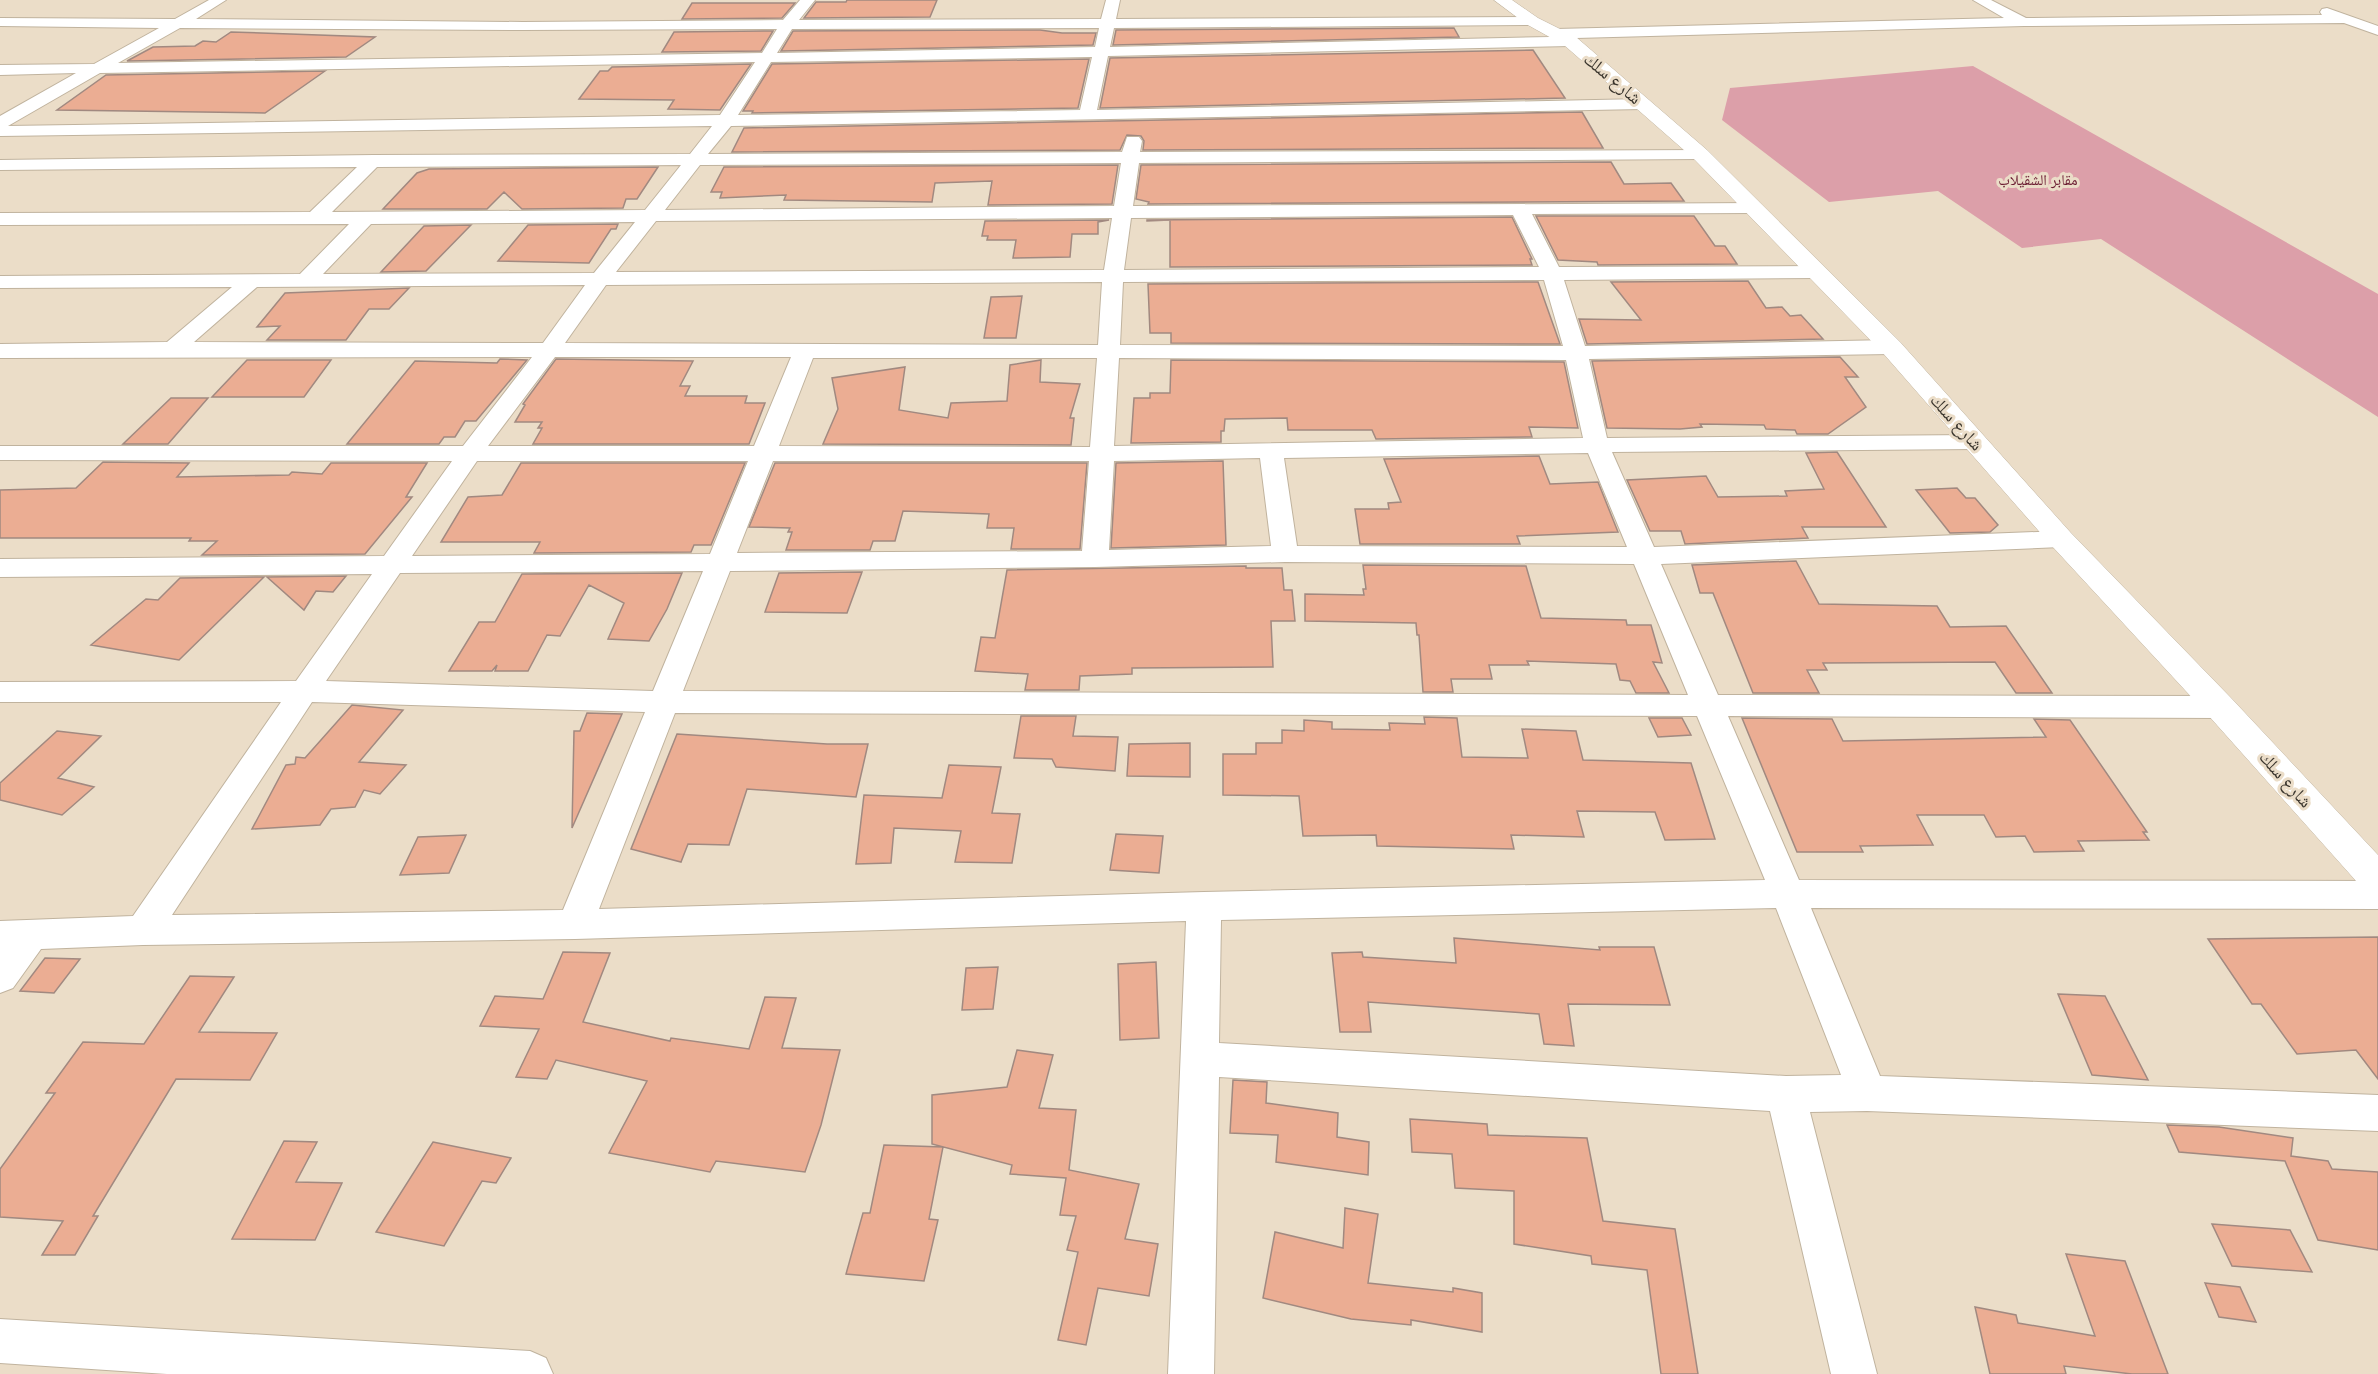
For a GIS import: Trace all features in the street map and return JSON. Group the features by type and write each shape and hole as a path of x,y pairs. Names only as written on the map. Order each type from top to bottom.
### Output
{"street":[{"path":"0,123 184,22 219,0"},
{"path":"143,930 304,691 469,455 600,279 726,120 788,24 808,0"},
{"path":"1087,115 1113,0"},
{"name":"شارع سلك","path":"1502,0 1532,21 1563,37 1700,154 1891,347 2061,539 2220,707 2378,880"},
{"path":"1980,0 2024,22"},
{"path":"2318,6 2325,12 2378,31"},
{"path":"0,22 523,26 788,24 1013,17 1109,23 1532,21"},
{"path":"0,70 96,70 493,60 1101,52 2024,22 2346,19"},
{"path":"1268,23 1273,47"},
{"path":"616,59 643,25"},
{"path":"493,60 523,26"},
{"path":"0,131 1087,115 1643,104"},
{"path":"1095,559 1113,277 1132,159 1135,114"},
{"path":"0,165 375,160 1132,159 1700,154"},
{"path":"315,218 375,160"},
{"path":"0,219 1752,207"},
{"path":"1520,210 1553,276 1576,353 1597,445 1788,894 1867,1093"},
{"path":"307,279 366,218"},
{"path":"0,282 254,279 1553,276 1816,272"},
{"path":"173,349 254,279"},
{"path":"0,351 173,349 1576,353 1891,347"},
{"path":"575,924 804,350"},
{"path":"0,453 1101,454 1597,445 1975,442"},
{"path":"1271,451 1285,554"},
{"path":"0,568 1095,559 1285,554 1645,556 2061,539"},
{"path":"0,692 304,691 662,702 2220,707"},
{"path":"0,977 15,936 143,930 575,924 1204,906 1788,894 2378,895"},
{"path":"1191,1374 1204,906"},
{"path":"1199,1059 1786,1094 1867,1093 2378,1113"},
{"path":"1786,1094 1854,1374"},
{"path":"0,1341 530,1374"}],"green space":[{"name":"مقابر الشقيلاب","path":"1973,66 2378,294 2378,417 2101,239 2022,248 1938,191 1829,202 1722,120 1730,88"}],"building":[{"path":"847,0 937,0 930,17 804,18 816,2 846,2"},
{"path":"692,3 795,3 782,18 682,19"},
{"path":"1454,28 1459,37 1113,45 1116,30"},
{"path":"1040,30 1062,33 1096,33 1093,45 781,51 793,31"},
{"path":"773,31 761,51 662,52 674,32"},
{"path":"231,32 375,37 346,57 127,61 153,47 195,46 203,41 216,42"},
{"path":"1533,50 1565,98 1100,108 1110,58"},
{"path":"1089,59 1078,108 752,113 753,111 743,111 772,64"},
{"path":"751,64 720,110 668,109 674,100 579,99 600,71 608,71 612,67"},
{"path":"325,71 265,113 57,110 106,75"},
{"path":"1582,112 1603,148 1143,150 1144,141 1141,136 1127,135 1120,150 732,152 744,128"},
{"path":"1611,162 1624,184 1671,183 1684,201 1148,204 1149,202 1136,199 1141,165"},
{"path":"1118,165 1112,204 988,205 992,181 935,183 932,202 784,200 786,195 720,198 722,192 711,192 724,167"},
{"path":"658,167 637,199 626,199 623,208 522,209 504,192 487,209 383,209 417,173 429,169"},
{"path":"1536,216 1694,216 1715,246 1725,246 1737,264 1598,265 1597,262 1558,260"},
{"path":"1512,217 1532,259 1530,259 1532,265 1170,267 1170,220 1147,221 1147,220"},
{"path":"1109,220 1098,222 1098,234 1072,234 1070,257 1013,258 1016,240 987,240 988,236 982,236 985,221"},
{"path":"618,224 616,229 611,229 589,263 498,261 528,225"},
{"path":"471,225 426,271 381,272 424,226"},
{"path":"1748,281 1766,308 1782,307 1790,316 1801,315 1823,339 1587,344 1579,319 1641,320 1611,282"},
{"path":"1538,282 1560,344 1171,343 1171,333 1150,333 1148,284"},
{"path":"409,288 389,309 369,309 346,340 267,340 280,326 257,327 285,293"},
{"path":"1022,296 1016,338 984,338 991,297"},
{"path":"1840,357 1858,377 1845,377 1866,407 1828,434 1797,434 1795,430 1766,429 1764,425 1700,424 1702,427 1680,429 1607,428 1592,361"},
{"path":"500,359 527,360 476,421 465,421 455,437 444,437 439,444 347,444 415,361 497,363"},
{"path":"556,359 693,361 680,386 690,386 685,396 747,396 745,403 765,403 749,444 533,444 542,428 538,428 542,422 515,422 525,405 523,404"},
{"path":"247,360 331,360 304,397 212,397"},
{"path":"1041,360 1040,382 1080,384 1070,418 1074,418 1071,445 823,444 838,409 832,378 905,367 899,410 948,418 951,403 1007,401 1010,365"},
{"path":"1171,360 1564,362 1578,428 1529,427 1532,437 1376,439 1372,430 1288,430 1287,418 1225,419 1224,431 1221,431 1221,442 1131,443 1134,398 1150,398 1150,393 1170,393"},
{"path":"171,398 208,398 168,444 123,444"},
{"path":"1837,452 1886,527 1802,527 1808,538 1685,544 1681,531 1650,531 1627,480 1706,476 1718,497 1787,496 1785,491 1824,489 1806,453"},
{"path":"1539,456 1550,484 1598,482 1618,532 1517,536 1520,544 1360,544 1355,509 1389,509 1388,503 1401,502 1384,459"},
{"path":"1223,461 1226,545 1111,548 1116,463"},
{"path":"103,462 189,463 177,477 289,475 292,472 322,474 331,463 427,463 406,497 412,497 365,554 202,555 217,541 189,541 191,538 0,538 0,490 76,488"},
{"path":"521,463 745,463 711,545 694,545 691,552 534,553 540,542 441,542 468,497 502,495"},
{"path":"775,463 1087,463 1080,549 1011,549 1014,528 987,528 989,514 903,511 895,541 873,541 870,550 786,550 792,532 788,532 790,528 749,527"},
{"path":"1957,488 1966,498 1975,498 1998,525 1990,532 1950,533 1916,490"},
{"path":"1796,561 1819,604 1937,606 1950,627 2006,626 2052,693 2016,693 1995,662 1823,663 1827,670 1807,670 1819,693 1753,693 1713,593 1700,593 1692,565"},
{"path":"1363,565 1526,566 1541,618 1626,620 1627,625 1651,625 1662,663 1653,662 1669,693 1636,693 1630,681 1620,680 1616,664 1527,661 1529,665 1489,665 1492,679 1451,679 1453,692 1423,692 1416,623 1305,621 1305,594 1364,595 1363,589 1366,589"},
{"path":"1246,566 1246,568 1282,568 1284,590 1292,590 1295,621 1271,621 1273,667 1132,668 1132,674 1080,676 1079,690 1025,690 1028,674 975,671 981,637 995,638 1007,570"},
{"path":"862,572 847,613 765,612 779,573"},
{"path":"682,573 667,609 649,641 608,639 624,603 589,585 560,636 547,635 528,671 495,671 497,665 492,671 449,671 479,622 495,622 522,574"},
{"path":"346,576 333,592 316,591 304,610 267,577"},
{"path":"264,577 179,660 91,645 146,599 158,600 180,578"},
{"path":"352,705 403,710 359,762 406,765 380,794 364,790 355,807 331,809 320,825 252,829 286,765 295,764 296,757 305,758"},
{"path":"587,713 622,714 572,828 574,731 580,731"},
{"path":"1021,716 1076,716 1073,736 1118,737 1115,771 1056,767 1052,759 1014,758"},
{"path":"1424,717 1457,718 1462,757 1528,758 1522,729 1576,731 1583,760 1691,763 1715,839 1665,840 1655,812 1577,811 1584,837 1511,835 1514,849 1377,846 1376,835 1303,836 1299,796 1223,795 1223,754 1256,754 1256,743 1282,743 1282,730 1304,731 1304,720 1332,722 1332,729 1390,730 1389,723 1425,724"},
{"path":"1649,718 1682,718 1691,735 1658,737"},
{"path":"1742,718 1832,719 1843,741 2046,737 2034,719 2070,720 2147,832 2143,832 2149,840 2078,841 2084,851 2034,852 2025,836 1996,837 1984,815 1917,815 1933,845 1860,846 1863,852 1797,852"},
{"path":"57,731 101,736 58,778 94,787 62,815 0,800 0,783"},
{"path":"677,734 827,744 868,744 856,797 747,789 729,845 688,844 681,862 631,849"},
{"path":"1190,743 1190,777 1127,776 1129,744"},
{"path":"949,765 1001,767 992,813 1020,814 1012,863 955,862 961,831 894,828 891,863 856,864 864,795 942,798"},
{"path":"1116,834 1163,836 1159,873 1110,870"},
{"path":"466,835 449,873 400,875 418,837"},
{"path":"2378,937 2378,1079 2356,1050 2297,1054 2261,1004 2252,1004 2208,939"},
{"path":"1454,938 1600,950 1599,947 1654,947 1670,1005 1568,1004 1574,1046 1544,1044 1539,1014 1368,1002 1371,1032 1340,1032 1332,953 1362,952 1363,957 1456,963"},
{"path":"563,952 610,953 583,1022 670,1041 671,1038 749,1049 765,997 796,998 782,1048 840,1050 821,1125 805,1172 716,1161 710,1172 609,1153 647,1081 556,1060 547,1079 516,1077 539,1029 480,1026 495,996 543,999"},
{"path":"45,958 80,959 54,993 20,991"},
{"path":"1156,962 1159,1038 1120,1040 1118,964"},
{"path":"998,967 993,1009 962,1010 966,968"},
{"path":"190,976 234,977 199,1032 277,1033 250,1080 176,1079 93,1216 98,1216 75,1255 42,1255 63,1221 0,1217 0,1169 55,1093 46,1093 83,1042 144,1044"},
{"path":"2058,994 2105,996 2148,1080 2092,1075"},
{"path":"1017,1050 1053,1055 1039,1108 1076,1110 1069,1170 1139,1184 1125,1239 1158,1244 1149,1296 1098,1288 1086,1345 1058,1340 1078,1252 1067,1250 1076,1216 1060,1215 1066,1178 1010,1174 1012,1165 932,1144 932,1095 1007,1087"},
{"path":"1233,1080 1267,1082 1266,1103 1338,1113 1337,1137 1369,1142 1368,1175 1276,1162 1278,1135 1230,1133"},
{"path":"1410,1119 1487,1124 1488,1135 1587,1138 1603,1221 1675,1229 1698,1374 1661,1374 1647,1270 1592,1264 1591,1256 1514,1244 1514,1191 1455,1188 1452,1154 1412,1152"},
{"path":"2167,1125 2219,1127 2293,1138 2291,1156 2328,1161 2332,1169 2378,1172 2378,1250 2318,1240 2285,1161 2179,1152"},
{"path":"284,1141 317,1142 296,1182 342,1183 315,1240 232,1239"},
{"path":"433,1142 511,1158 496,1183 482,1181 444,1246 376,1232"},
{"path":"884,1145 943,1147 929,1219 938,1220 924,1281 846,1274 863,1213 870,1213"},
{"path":"1345,1208 1378,1214 1368,1283 1453,1292 1453,1288 1482,1293 1482,1332 1411,1320 1411,1325 1351,1319 1263,1298 1275,1232 1343,1248"},
{"path":"2212,1224 2290,1230 2312,1272 2232,1266"},
{"path":"2066,1254 2125,1261 2168,1374 2132,1374 2064,1366 2066,1374 1990,1374 1975,1307 2016,1315 2018,1323 2095,1336"},
{"path":"2205,1283 2240,1287 2256,1322 2219,1317"}]}
